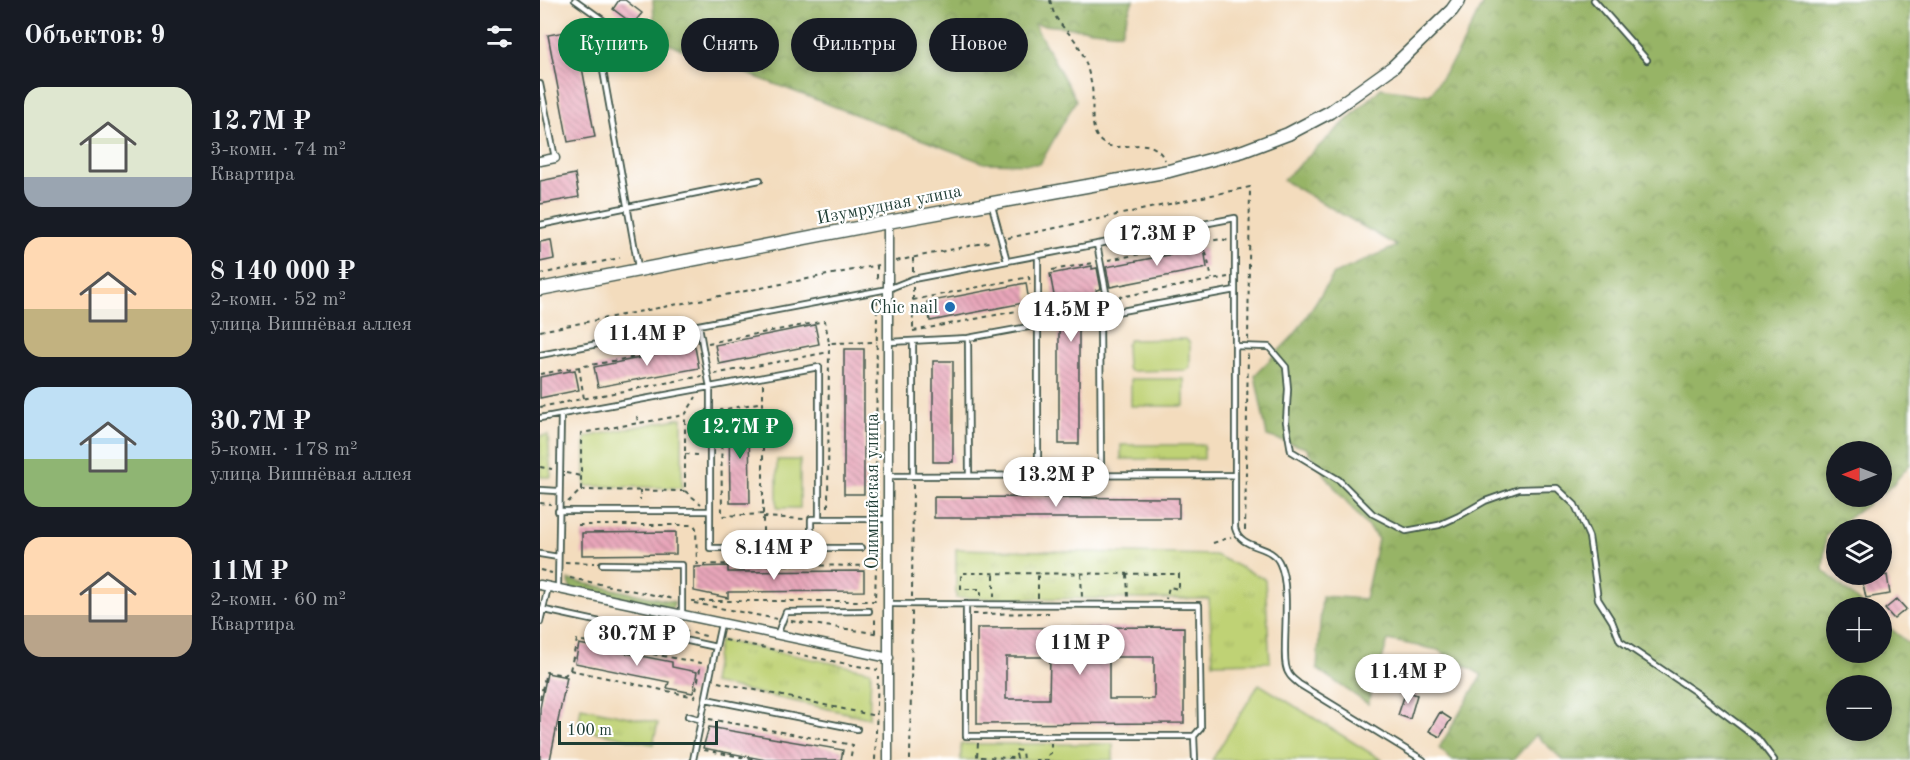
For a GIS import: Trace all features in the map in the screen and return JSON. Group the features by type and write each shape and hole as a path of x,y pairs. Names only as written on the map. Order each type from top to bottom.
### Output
{"street":[{"name":"Изумрудная улица","path":"540,289 1169,171 1243,151 1288,134 1330,112 1393,68 1452,10 1459,0"},
{"path":"540,161 555,158"},
{"name":"Олимпийская улица","path":"888,222 888,760"},
{"path":"544,586 888,658"}],"lane":[{"path":"575,0 603,20 599,48 638,270"},
{"path":"1594,0 1647,60"},
{"path":"540,84 542,107 555,158"},
{"path":"540,225 760,180"},
{"path":"991,203 1007,261"},
{"path":"540,355 888,289 913,279 1235,218 1235,528 1237,535 1243,542 1273,554 1279,560 1284,574 1285,660 1289,674 1299,684 1423,760"},
{"path":"1097,244 1106,292"},
{"path":"1038,255 1038,475"},
{"path":"1101,475 1100,315 1235,290"},
{"path":"888,342 968,338 1039,325"},
{"path":"699,326 710,388 710,548 861,548"},
{"path":"968,338 969,475"},
{"path":"913,341 913,476"},
{"path":"1235,346 1269,347 1286,367 1288,389 1286,422 1291,451 1339,480 1373,514 1406,531 1439,525 1485,501 1519,489 1557,488 1575,505 1589,537 1598,599 1612,621 1620,641 1697,693 1758,739 1774,760"},
{"path":"540,418 819,367 819,519"},
{"path":"558,589 561,414"},
{"path":"889,476 1235,475"},
{"path":"540,490 558,491"},
{"path":"558,511 710,510"},
{"path":"812,548 812,519 889,519"},
{"path":"540,554 558,557"},
{"path":"601,564 682,565 682,615"},
{"path":"540,622 544,586"},
{"path":"889,604 1199,605 1201,728 1194,736 1195,760"},
{"path":"966,604 966,736 1194,736"},
{"path":"542,609 716,648"},
{"path":"777,635 786,612 872,611"},
{"path":"693,760 722,623"},
{"path":"706,699 857,729"},
{"path":"688,716 702,720"}],"path":[{"path":"1050,0 1054,15 1078,45 1087,67 1094,96 1092,121 1099,139 1109,145 1144,144 1158,149 1165,158 1169,171"},
{"path":"540,331 888,263 1251,187 1245,532 1214,543"},
{"path":"1052,270 1221,239 1232,244"},
{"path":"1204,243 1212,279"},
{"path":"540,274 620,258"},
{"path":"913,258 913,341"},
{"path":"689,602 875,601 877,265"},
{"path":"1109,299 1229,276 1233,271"},
{"path":"913,300 1029,277 1030,287"},
{"path":"913,331 1033,308"},
{"path":"540,374 825,321 829,343 828,507"},
{"path":"829,343 877,342"},
{"path":"540,407 829,352"},
{"path":"579,367 584,399"},
{"path":"763,378 763,548"},
{"path":"685,491 685,415 701,389"},
{"path":"763,402 721,410 722,516 763,515 812,519"},
{"path":"581,489 581,433 685,415"},
{"path":"637,417 638,423"},
{"path":"685,454 697,455"},
{"path":"540,467 548,468"},
{"path":"910,760 913,476"},
{"path":"558,511 581,489 685,491 710,510"},
{"path":"640,490 640,500"},
{"path":"578,525 694,525 697,564"},
{"path":"565,569 564,562 601,564"},
{"path":"682,565 876,566"},
{"path":"540,570 555,573"},
{"path":"981,614 981,589 962,589 961,573 1179,574 1179,589 1169,587 1166,599"},
{"path":"993,614 994,573"},
{"path":"1038,573 1038,613"},
{"path":"1081,574 1083,605"},
{"path":"1127,574 1128,605"},
{"path":"570,578 783,620 889,636"},
{"path":"688,592 689,602"},
{"path":"872,611 875,633"},
{"path":"971,618 972,614 1049,613"},
{"path":"720,639 878,670 875,760"},
{"path":"540,699 546,672 565,675 570,670 577,640 701,663 695,698 570,670"},
{"path":"715,681 876,716"},
{"path":"707,729 710,718 853,746 850,760"},
{"path":"978,747 978,757 1017,758 1015,750 1022,751 1023,760"},
{"path":"702,749 757,760"},
{"path":"1035,760 1048,760 1048,755 1051,753"},
{"path":"730,760 731,755"}],"green space":[{"path":"653,0 1133,0 1121,33 1034,24 1076,100 1040,164 984,163 743,72 779,72 779,18 681,18 681,49 669,44 669,18 654,18"},
{"path":"1484,0 1910,0 1910,464 1892,485 1892,441 1826,441 1826,507 1864,507 1847,519 1826,519 1823,570 1826,573 1826,585 1840,585 1854,597 1826,597 1826,663 1892,663 1892,630 1910,644 1910,760 1563,760 1536,735 1513,760 1452,760 1439,748 1482,675 1438,650 1388,640 1368,704 1317,669 1322,596 1365,599 1378,539 1335,488 1306,448 1267,436 1255,375 1295,334 1334,274 1397,246 1283,180 1381,88 1430,95 1460,50"},
{"path":"1186,339 1190,343 1190,367 1187,370 1130,371 1127,368 1126,345 1129,340"},
{"path":"1131,379 1184,379 1184,406 1131,406"},
{"path":"682,418 682,488 585,486 585,437"},
{"path":"548,435 551,477 540,477 540,436"},
{"path":"1121,445 1204,445 1204,459 1121,459"},
{"path":"777,460 800,460 800,508 777,508"},
{"path":"956,549 1215,555 1265,579 1270,662 1213,663 1209,599 956,598"},
{"path":"569,580 675,602 672,609 570,588"},
{"path":"719,640 871,671 869,718 712,683"},
{"path":"1259,684 1382,760 1212,760"},
{"path":"581,707 658,723 653,744 578,728"},
{"path":"961,744 1113,744 1113,760 961,760"}],"building":[{"path":"619,0 625,0 642,13 638,18 625,18 613,9"},
{"path":"558,33 558,72 583,72 595,137 568,142 548,35"},
{"path":"575,174 579,197 540,204 540,181"},
{"path":"551,240 554,259 540,262 540,242"},
{"path":"1204,248 1207,268 1110,287 1106,267"},
{"path":"1092,266 1092,269 1097,268 1101,289 1096,290 1098,298 1079,302 1079,444 1059,444 1059,306 1056,306 1050,274"},
{"path":"1026,283 1029,302 930,321 927,302"},
{"path":"815,325 819,344 719,364 715,345"},
{"path":"695,347 699,368 598,387 594,367"},
{"path":"844,349 864,349 864,494 844,494"},
{"path":"933,361 953,361 953,462 933,462"},
{"path":"575,370 579,390 540,398 540,377"},
{"path":"749,417 750,503 730,503 729,418"},
{"path":"934,497 1179,498 1179,518 934,518"},
{"path":"676,532 676,554 582,555 582,533"},
{"path":"728,566 728,572 864,571 864,591 728,592 728,598 694,591 694,567"},
{"path":"1863,585 1889,585 1890,594 1866,597"},
{"path":"1897,599 1906,609 1894,619 1892,617 1892,603"},
{"path":"1184,627 1184,723 977,724 977,628","holes":["1006,657 1050,657 1049,699 1006,699","1109,657 1154,657 1154,699 1109,699"]},
{"path":"579,644 672,662 672,667 697,672 693,693 667,688 669,682 575,663"},
{"path":"547,673 567,677 550,760 540,760 540,708"},
{"path":"1406,691 1417,695 1410,719 1398,715"},
{"path":"1440,712 1451,719 1440,737 1429,731"},
{"path":"709,727 843,750 841,760 766,760 703,748"}],"place":[{"name":"Chic nail","path":"950,307"}]}
